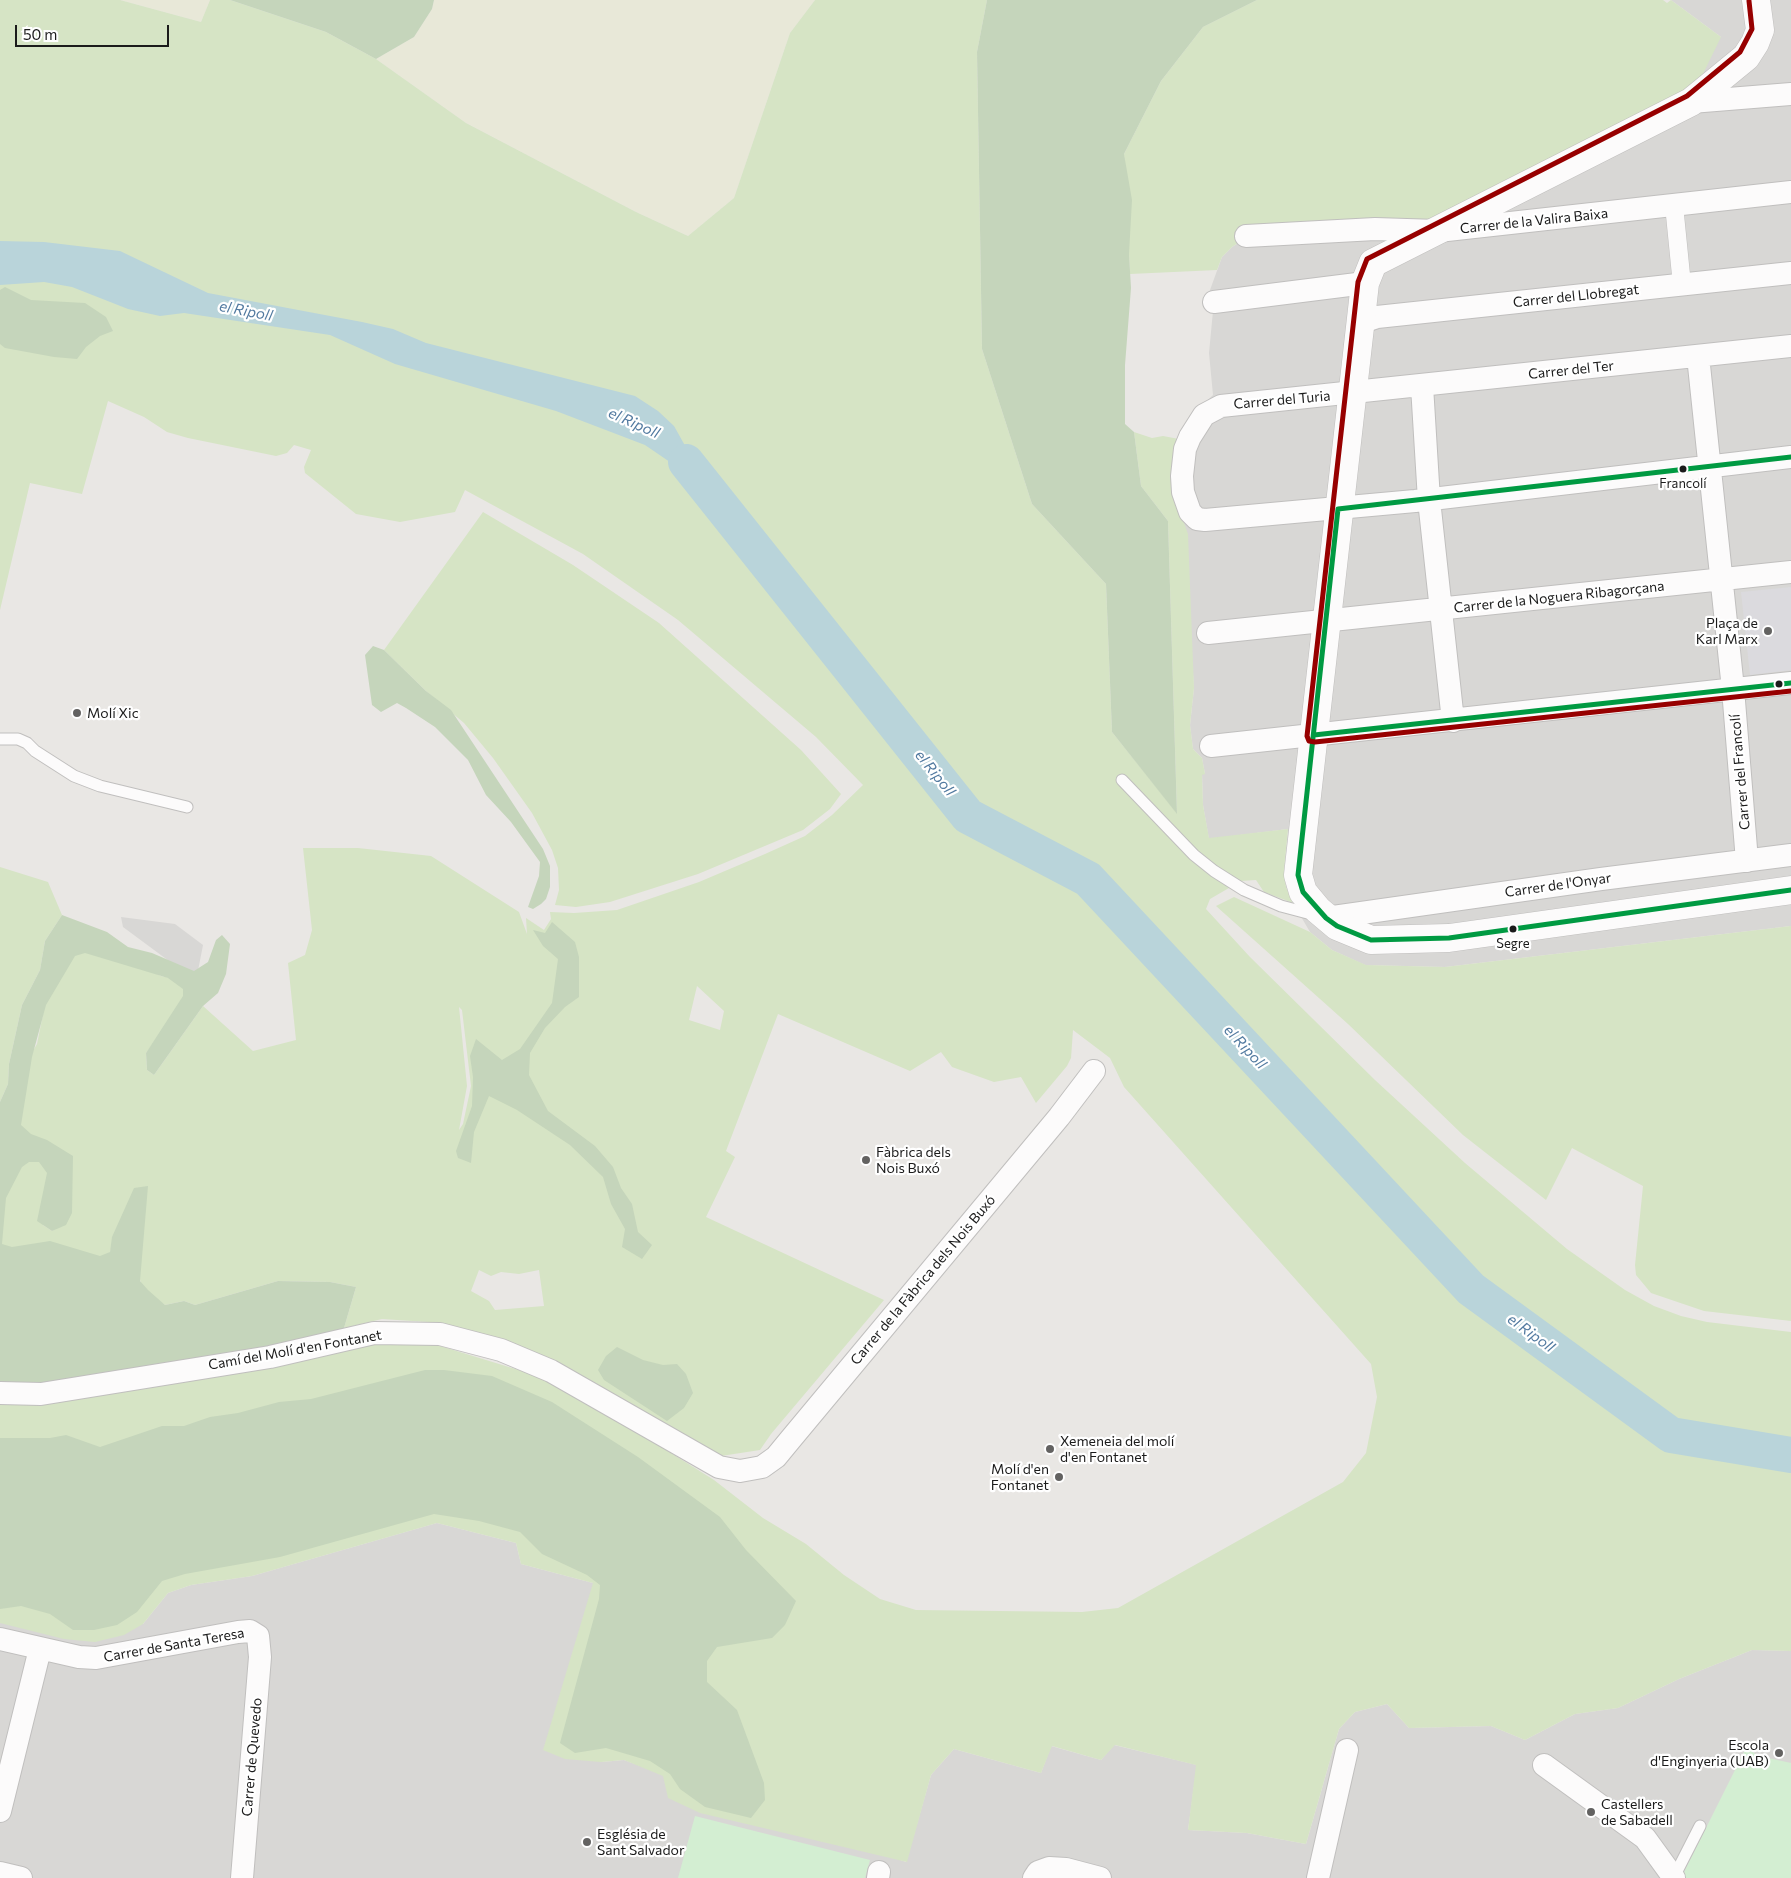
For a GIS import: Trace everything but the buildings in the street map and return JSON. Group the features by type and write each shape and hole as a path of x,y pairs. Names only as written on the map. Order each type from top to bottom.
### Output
{"street":[{"path":"1756,0 1760,30 1755,43 1746,57 1691,102 1373,263 1365,284 1298,874 1303,892 1326,918 1337,926 1371,940 1449,938 1791,890"},
{"path":"1691,102 1791,94"},
{"name":"Carrer de la Valira Baixa","path":"1246,236 1374,229 1438,231 1791,192"},
{"path":"1674,205 1682,285"},
{"name":"Carrer del Llobregat","path":"1362,322 1377,316 1791,273"},
{"path":"1214,302 1365,284"},
{"name":"Carrer del Ter","path":"1352,394 1791,346"},
{"name":"Carrer del Francolí","path":"1698,356 1733,689 1747,860"},
{"path":"1422,386 1429,500 1453,721"},
{"name":"Carrer del Turia","path":"1338,509 1198,519 1190,512 1183,492 1183,460 1185,449 1194,430 1204,415 1212,410 1231,404 1352,394"},
{"path":"1338,509 1791,457"},
{"name":"Carrer de la Noguera Ribagorçana","path":"1208,633 1722,581 1791,572"},
{"path":"1211,746 1791,683"},
{"name":"Carrer de l'Onyar","path":"1326,918 1791,855"},
{"path":"1422,904 1427,939"},
{"name":"Carrer de la Fàbrica dels Nois Buxó","path":"740,1471 762,1467 776,1457 1094,1072"},
{"name":"Camí del Molí d'en Fontanet","path":"0,1393 51,1392 270,1356 374,1333 440,1334 501,1350 551,1371 686,1450 719,1467 740,1471"},
{"name":"Carrer de Santa Teresa","path":"0,1640 96,1658 238,1632 250,1631 258,1636"},
{"name":"Carrer de Quevedo","path":"242,1878 260,1658 258,1636"},
{"path":"0,1811 40,1649"},
{"path":"1318,1878 1347,1750"},
{"path":"1544,1765 1645,1838 1674,1878"},
{"path":"1034,1878 1038,1872 1049,1868 1066,1869 1100,1878"},
{"path":"0,1873 21,1878"}],"lane":[{"path":"0,739 18,739 27,743 35,751 74,776 100,786 187,806"},
{"path":"1122,780 1194,855 1234,884 1281,906 1326,918"},
{"path":"1674,1878 1700,1826"}],"shaded area":[{"path":"1671,0 1791,0 1791,926 1445,967 1365,965 1332,950 1310,932 1293,903 1286,887 1284,871 1288,829 1209,839 1203,805 1202,774 1205,774 1202,758 1193,749 1190,725 1194,688 1182,512 1191,416 1213,395 1209,353 1213,311 1210,290 1222,257 1232,247 1259,229 1721,37"},
{"name":"Plaça de Karl Marx","path":"1791,587 1791,670 1750,675 1741,592"},
{"path":"121,917 175,924 203,945 196,981 123,927"},
{"path":"437,1523 516,1543 521,1564 593,1583 601,1762 624,1760 906,1862 931,1775 954,1749 1041,1773 1051,1746 1101,1760 1114,1745 1197,1765 1188,1830 1247,1833 1306,1844 1339,1729 1355,1712 1387,1704 1409,1728 1491,1726 1525,1740 1575,1714 1618,1708 1679,1679 1752,1650 1791,1651 1791,1878 0,1878 0,1621 143,1624 168,1593 191,1585 252,1576"}],"green space":[{"path":"0,0 120,0 201,22 210,0 230,0 326,32 376,59 466,123 636,212 688,236 734,198 790,33 815,0 987,0 977,52 982,349 1032,504 1106,584 1112,732 1177,813 1168,521 1141,486 1134,432 1152,438 1163,436 1179,439 1175,457 1174,495 1188,534 1194,688 1190,725 1193,749 1202,758 1205,774 1202,775 1203,805 1209,838 1288,829 1284,871 1286,887 1293,903 1264,892 1256,880 1241,881 1210,899 1206,909 1250,957 1375,1080 1465,1163 1567,1249 1625,1290 1654,1306 1681,1316 1707,1322 1791,1332 1791,1651 1752,1650 1679,1679 1618,1708 1575,1714 1525,1740 1491,1726 1409,1728 1387,1704 1355,1712 1339,1729 1306,1844 1247,1833 1188,1830 1196,1765 1115,1745 1101,1760 1052,1746 1041,1773 954,1749 931,1775 907,1862 700,1813 668,1798 663,1776 624,1760 601,1762 565,1759 543,1750 593,1583 521,1564 516,1543 437,1523 252,1576 191,1585 168,1593 143,1624 124,1635 95,1642 64,1639 0,1623 0,1393 42,1394 270,1357 375,1343 437,1345 535,1375 574,1392 714,1480 763,1518 806,1544 844,1575 880,1599 916,1610 1082,1612 1118,1608 1343,1482 1366,1453 1377,1397 1371,1364 1124,1087 1110,1058 1073,1030 1071,1058 1067,1066 1036,1103 1021,1077 994,1082 952,1067 941,1052 910,1071 778,1014 726,1151 735,1157 706,1217 884,1300 771,1434 760,1450 721,1456 702,1448 558,1363 521,1347 428,1322 382,1319 344,1328 356,1287 330,1282 278,1281 195,1305 184,1301 165,1305 149,1295 142,1286 136,1268 146,1193 140,1190 117,1230 110,1252 104,1259 45,1243 6,1251 0,1247 0,1206 20,1162 35,1157 47,1162 52,1177 43,1225 52,1231 64,1223 72,1194 70,1159 42,1141 24,1137 16,1126 31,1054 37,1044 46,999 59,979 66,959 82,948 143,967 161,976 184,981 191,995 146,1053 147,1070 154,1075 203,1006 253,1051 296,1040 288,963 305,955 312,930 303,848 358,848 431,856 519,912 527,934 526,918 544,930 551,919 550,912 574,913 617,910 699,882 765,854 805,836 832,815 863,785 816,737 678,620 583,554 465,490 455,512 400,522 356,514 305,473 304,467 311,450 294,445 287,453 276,456 188,438 167,432 144,417 108,401 82,494 30,483 0,610","holes":["697,986 724,1011 720,1030 689,1020","459,1007 462,1010 471,1086 463,1124 459,1130 467,1086","479,1270 491,1276 501,1272 519,1274 539,1270 544,1306 495,1310 489,1301 471,1291"]},
{"path":"120,0 210,0 201,22"},
{"path":"230,0 434,0 432,9 414,37 376,59 326,32"},
{"path":"434,0 815,0 790,33 734,198 688,236 636,212 466,123 376,59 414,37 432,9"},
{"path":"987,0 1257,0 1203,27 1161,81 1124,154 1132,200 1129,254 1131,288 1125,365 1125,424 1134,432 1141,486 1168,521 1177,814 1112,732 1106,584 1032,504 982,349 977,52"},
{"path":"1257,0 1663,0 1667,3 1671,0 1721,37 1700,80 1665,105 1425,223 1259,229 1232,247 1222,257 1217,270 1130,274 1124,154 1161,81 1203,27"},
{"path":"5,287 31,300 85,303 106,317 113,331 100,336 86,347 77,359 5,348 0,344 0,290"},
{"path":"483,512 573,565 659,623 801,750 841,794 830,809 803,830 698,874 610,902 576,907 555,905 559,890 558,868 552,850 532,813 493,758 464,723 426,691 384,650"},
{"path":"373,646 384,650 426,691 451,710 543,849 550,866 550,887 546,899 541,904 533,909 528,907 539,876 540,862 511,822 486,795 468,760 435,727 406,708 397,703 381,712 372,705 365,655"},
{"path":"0,867 48,882 62,915 45,941 40,970 22,1005 9,1064 8,1084 0,1102"},
{"path":"1234,897 1310,932 1332,950 1366,965 1445,967 1791,926 1791,1321 1704,1311 1651,1293 1636,1275 1635,1265 1643,1186 1572,1148 1546,1200 1463,1135 1348,1024 1216,906"},
{"path":"62,915 107,932 128,947 152,953 194,971 208,962 216,940 222,935 230,944 226,974 218,993 203,1006 154,1075 147,1070 146,1053 183,996 183,989 168,978 85,953 75,956 46,1005 32,1057 21,1125 31,1134 47,1140 73,1156 72,1213 66,1225 52,1231 37,1221 47,1173 39,1162 29,1162 22,1167 6,1198 2,1244 12,1247 50,1241 100,1256 110,1252 112,1237 134,1188 148,1186 140,1281 148,1290 165,1305 184,1301 195,1305 278,1281 330,1282 356,1287 344,1328 327,1344 0,1393 0,1102 8,1084 9,1064 22,1005 40,970 45,941"},
{"path":"552,922 575,942 579,957 579,997 565,1007 545,1028 530,1053 529,1075 548,1111 595,1146 613,1167 621,1188 632,1204 638,1232 652,1245 642,1259 622,1247 625,1229 611,1204 603,1177 570,1145 517,1110 489,1096 474,1132 471,1163 458,1158 456,1151 472,1106 473,1077 470,1056 476,1039 502,1060 520,1049 552,1003 558,959 543,946 533,930 545,933"},
{"path":"617,1347 643,1360 663,1365 677,1364 686,1374 693,1393 684,1408 667,1421 604,1380 598,1370 606,1356"},
{"path":"425,1370 444,1370 492,1376 552,1402 638,1457 720,1517 746,1550 796,1601 785,1625 772,1638 717,1647 707,1661 707,1682 737,1710 764,1783 765,1800 751,1818 705,1807 680,1789 670,1774 650,1761 606,1748 575,1753 560,1743 599,1599 600,1585 587,1575 542,1554 520,1532 479,1521 434,1514 280,1557 185,1574 162,1581 137,1612 117,1625 94,1630 73,1630 50,1614 21,1606 0,1609 0,1438 50,1438 66,1435 100,1447 162,1426 184,1426 210,1417 238,1413 279,1402 311,1399"},
{"path":"1746,1748 1759,1756 1791,1763 1791,1878 1685,1878 1683,1874"},
{"path":"695,1816 870,1860 865,1878 678,1878"}],"water":[{"path":"0,241 44,242 120,251 208,293 393,329 426,343 635,396 658,411 674,426 716,501 686,473 645,445 556,411 395,364 330,335 184,313 160,316 128,309 72,287 44,282 0,285"}],"waterway":[{"name":"el Ripoll","path":"686,462 968,816 1088,879 1471,1289 1671,1435 1791,1455"}],"transit line":[{"path":"1749,1 1752,29 1740,52 1687,96 1367,259 1358,282 1307,736 1309,741 1315,742 1791,691"},
{"path":"1338,509 1791,457"},
{"path":"1338,509 1298,875 1303,892 1326,918 1337,926 1371,940 1449,938 1791,890"},
{"path":"1314,735 1791,683"}],"place":[{"name":"Francolí","path":"1683,469"},
{"name":"Plaça de Karl Marx","path":"1768,631"},
{"name":"Molí Xic","path":"77,713"},
{"name":"Segre","path":"1513,929"},
{"name":"Fàbrica dels Nois Buxó","path":"866,1160"},
{"name":"Xemeneia del molí d'en Fontanet","path":"1050,1449"},
{"name":"Molí d'en Fontanet","path":"1059,1477"},
{"name":"Escola d'Enginyeria (UAB)","path":"1779,1753"},
{"name":"Castellers de Sabadell","path":"1591,1812"},
{"name":"Església de Sant Salvador","path":"587,1842"}]}
